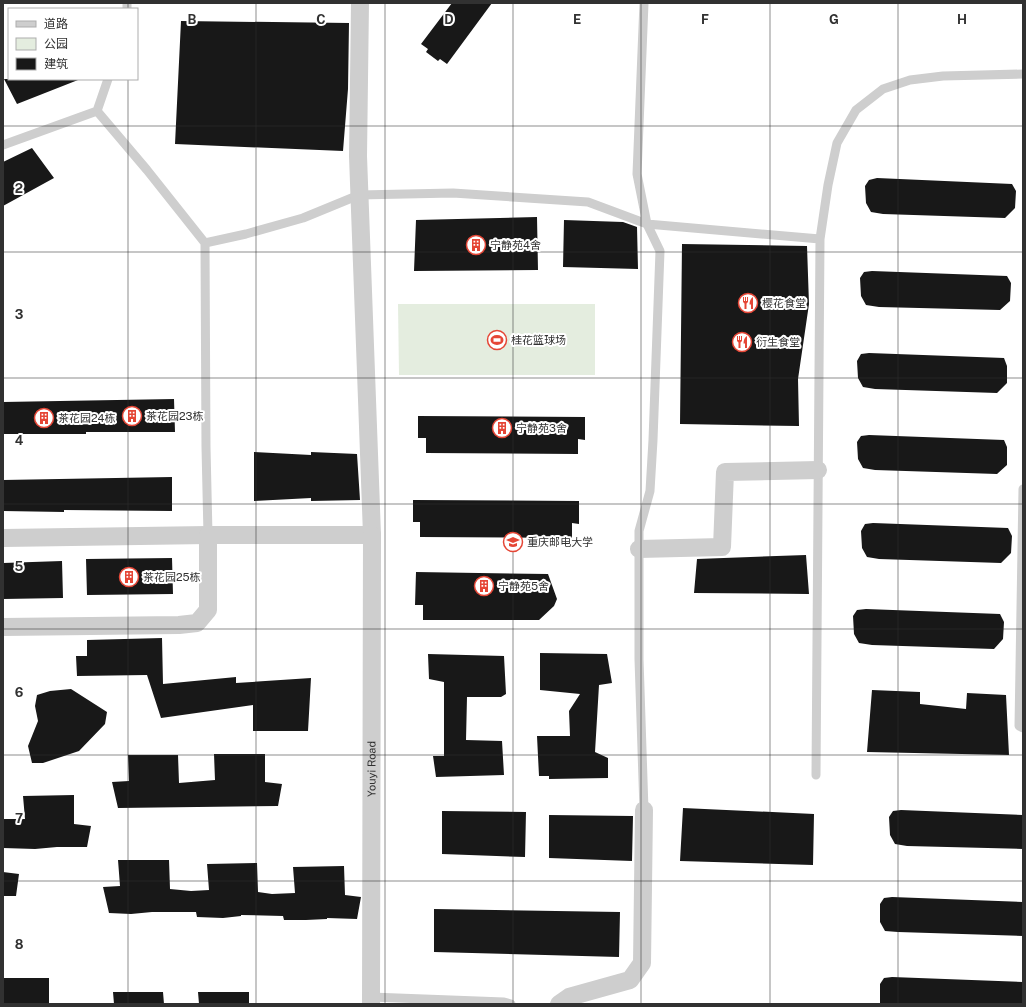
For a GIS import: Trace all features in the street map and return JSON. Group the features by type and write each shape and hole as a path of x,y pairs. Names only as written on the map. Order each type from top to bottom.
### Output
{"street":[{"name":"Youyi Road","path":"360,3 358,148 359,195 372,535 371,1000"},
{"path":"639,549 722,547 725,472 818,470"},
{"path":"3,626 179,625 197,622 208,610 208,535"},
{"path":"3,538 208,535 372,535"},
{"path":"559,1004 570,997 630,980 642,963 644,810"}],"lane":[{"path":"644,3 637,174 647,224 660,251 650,491 639,530 639,659 644,810"},
{"path":"816,775 820,239 828,185 838,143 856,110 883,89 910,80 943,76 1023,74"},
{"path":"97,111 108,80"},
{"path":"3,145 97,111"},
{"path":"97,111 147,170 205,243 208,535"},
{"path":"205,243 246,234 303,218 359,195 453,193 588,202 647,224 820,239"},
{"path":"1023,489 1018,726 1023,728"},
{"path":"371,1000 504,1002 511,1004"}],"green space":[{"name":"桂花篮球场","path":"398,304 595,304 595,375 399,375"}],"building":[{"path":"452,3 492,3 447,64 440,59 438,61 426,52 428,49 421,44"},
{"path":"181,21 349,23 348,89 343,151 175,144"},
{"path":"4,79 78,80 17,104"},
{"path":"32,148 54,178 3,206 3,162"},
{"path":"877,178 1012,184 1016,191 1015,208 1005,218 883,214 871,212 866,203 865,186 869,180"},
{"name":"宁静苑4舍","path":"537,217 538,270 414,271 416,220"},
{"path":"564,220 623,222 637,227 638,269 563,267"},
{"name":"衍生食堂","path":"682,244 807,246 809,304 798,379 799,426 680,424"},
{"path":"872,271 1007,276 1011,283 1010,301 1000,310 879,307 866,305 861,296 860,278 864,272"},
{"path":"869,353 1004,358 1007,366 1007,383 997,393 875,389 863,387 858,378 857,361 861,354"},
{"path":"174,399 175,432 3,434 3,402"},
{"name":"宁静苑3舍","path":"418,416 585,417 585,440 578,439 578,454 426,453 426,438 418,438"},
{"path":"869,435 1004,440 1007,447 1007,465 997,474 875,470 863,468 858,459 857,442 861,436"},
{"path":"254,452 311,455 311,452 357,454 360,500 311,501 311,498 254,501"},
{"path":"172,477 172,511 3,511 3,480"},
{"path":"413,500 579,501 579,524 572,523 572,538 420,537 420,522 413,522"},
{"path":"873,523 1008,528 1012,536 1011,553 1001,563 879,559 867,557 862,548 861,531 865,524"},
{"path":"806,555 809,594 694,593 697,559"},
{"name":"茶花园25栋","path":"172,558 173,594 87,595 86,559"},
{"path":"62,561 63,598 3,599 3,563"},
{"name":"宁静苑5舍","path":"416,572 548,574 557,599 554,606 539,620 423,620 423,605 415,605"},
{"path":"866,609 1000,614 1004,622 1003,639 994,649 872,645 859,643 854,634 853,616 857,610"},
{"path":"162,638 163,684 236,677 236,683 311,678 308,731 253,731 253,705 161,718 147,675 77,676 76,656 87,656 87,640"},
{"path":"540,653 607,654 612,683 599,685 595,752 608,758 608,778 549,779 549,776 539,776 537,736 570,736 569,711 580,694 540,690"},
{"path":"428,654 504,656 506,694 501,697 467,697 466,740 502,741 504,775 436,777 433,756 444,756 444,682 429,679"},
{"path":"71,689 107,712 105,724 79,751 43,763 32,763 28,746 38,721 35,706 37,695 50,691"},
{"path":"872,690 920,692 920,704 966,709 967,693 1006,695 1009,755 867,752"},
{"path":"214,754 265,754 265,782 282,784 278,806 118,808 112,782 129,781 128,755 178,755 179,783 215,780"},
{"path":"74,795 74,824 91,826 87,847 35,849 3,848 3,819 25,819 23,796"},
{"path":"683,808 814,814 813,865 680,861"},
{"path":"901,810 1023,815 1023,849 907,846 895,844 890,835 889,817 893,811"},
{"path":"442,811 526,812 525,857 442,854"},
{"path":"549,815 633,816 632,861 549,858"},
{"path":"118,860 169,860 170,889 191,891 209,890 207,864 257,863 258,892 272,894 295,893 293,867 344,866 345,895 361,897 357,919 327,918 284,920 283,916 241,915 223,918 197,917 196,912 152,912 131,914 109,913 103,887 120,886"},
{"path":"3,872 19,874 16,896 3,896"},
{"path":"892,897 1023,902 1023,936 885,931 880,922 880,904 884,898"},
{"path":"434,909 620,912 619,957 434,952"},
{"path":"892,977 1023,982 1023,1004 880,1004 880,984 884,978"},
{"path":"3,978 49,978 49,1004 3,1004"},
{"path":"113,992 163,992 164,1004 114,1004"},
{"path":"198,992 249,992 249,1004 199,1004"}],"place":[{"name":"宁静苑4舍","path":"476,245"},
{"name":"樱花食堂","path":"748,303"},
{"name":"桂花篮球场","path":"497,340"},
{"name":"衍生食堂","path":"742,342"},
{"name":"茶花园23栋","path":"132,416"},
{"name":"茶花园24栋","path":"44,418"},
{"name":"宁静苑3舍","path":"502,428"},
{"name":"重庆邮电大学","path":"513,542"},
{"name":"茶花园25栋","path":"129,577"},
{"name":"宁静苑5舍","path":"484,586"}]}
